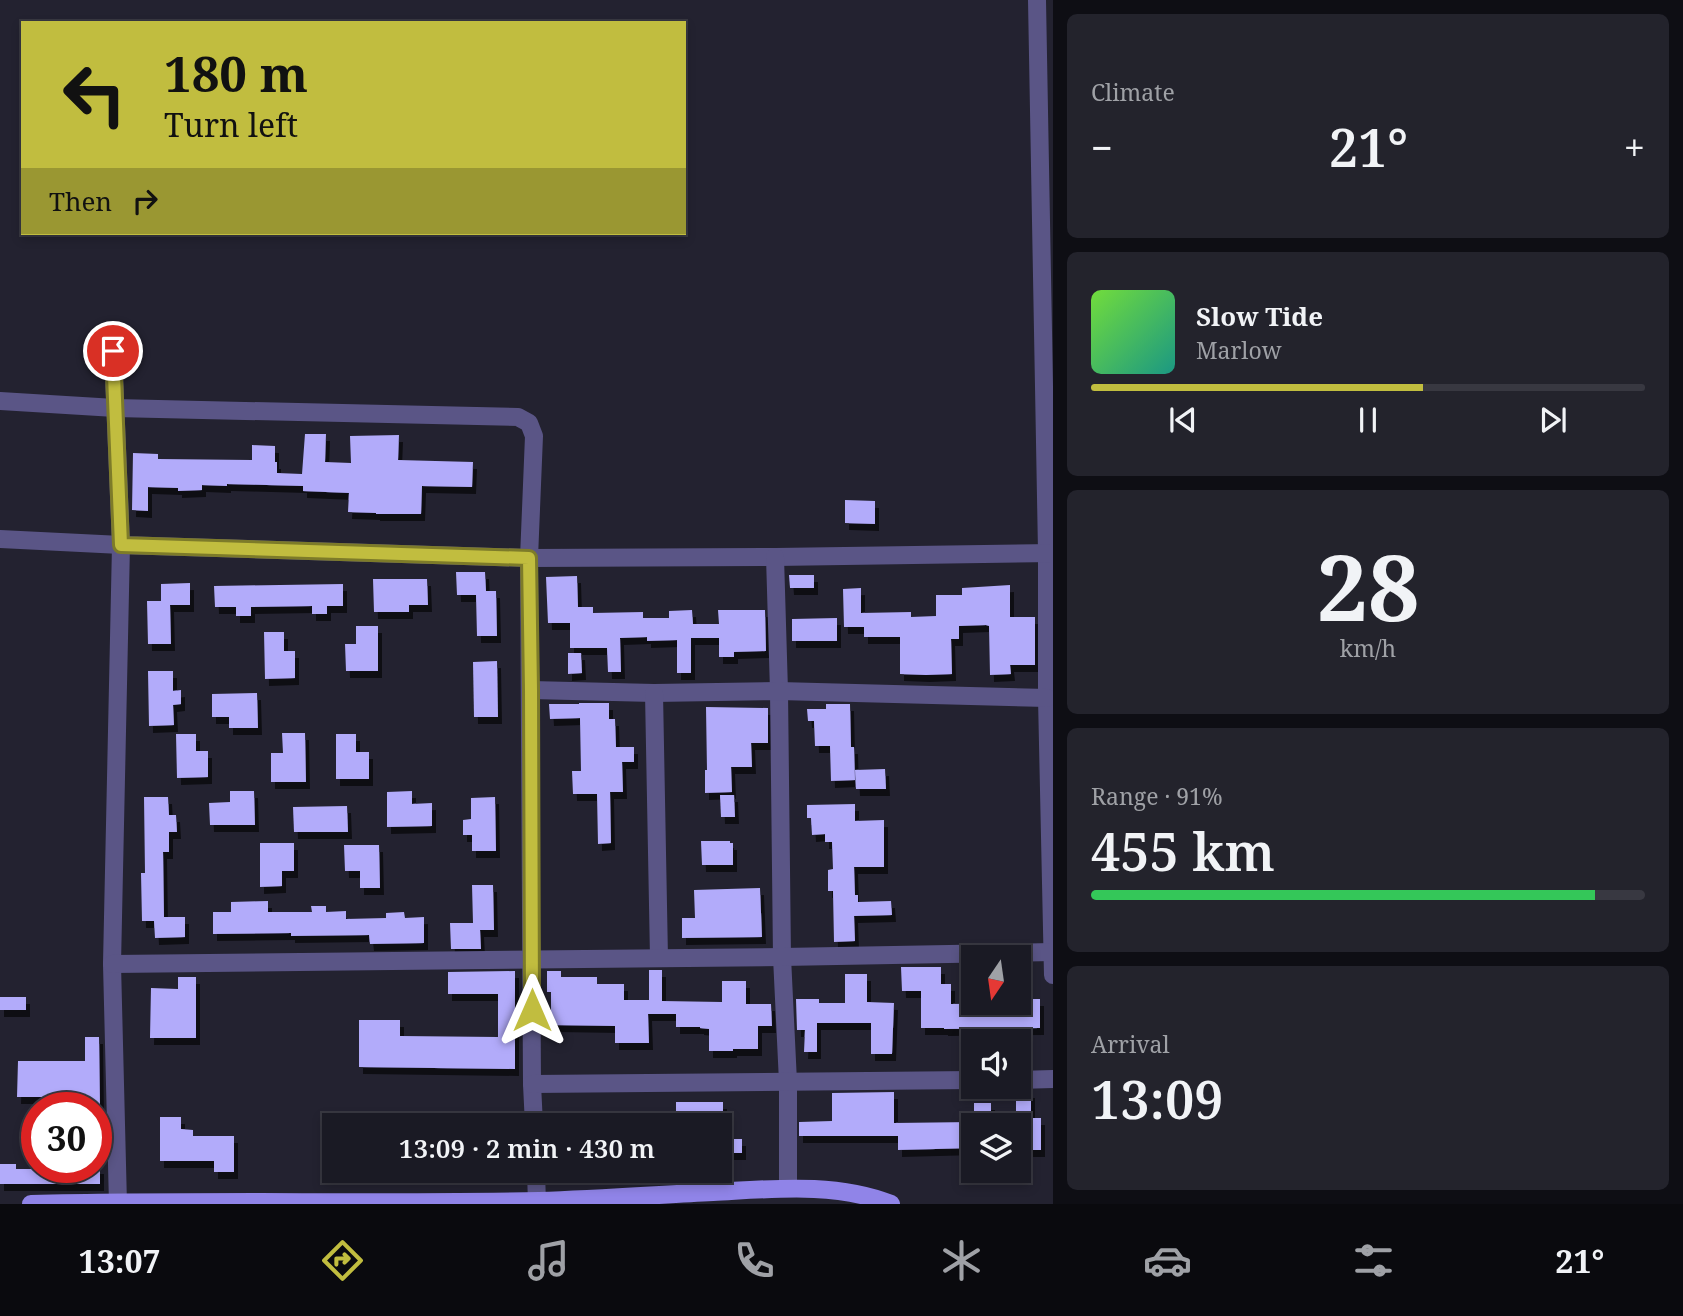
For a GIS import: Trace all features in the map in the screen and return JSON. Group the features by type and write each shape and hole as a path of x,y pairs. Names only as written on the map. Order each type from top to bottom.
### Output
{"main road":[{"path":"31,1204 537,1203 788,1188 812,1197 848,1192 891,1204"}],"street":[{"path":"1037,0 1050,552 1048,698 1053,975"},
{"path":"113,351 121,545 112,964 118,1203"},
{"path":"0,401 115,408 517,416 529,423 534,436 529,558 534,1113"},
{"path":"0,539 529,558 1050,552"},
{"path":"775,557 782,957 788,1082 788,1188"},
{"path":"531,690 654,693 779,691 1048,698"},
{"path":"654,693 659,958"},
{"path":"112,964 1052,952"},
{"path":"1031,1080 1053,1079"},
{"path":"533,1084 961,1080"},
{"path":"536,1183 537,1203"}],"building":[{"path":"305,434 326,434 325,462 351,463 350,436 399,435 398,460 473,462 472,487 422,486 421,514 348,512 349,493 303,491 303,486 227,484 202,485 202,490 178,491 178,488 148,487 148,511 132,510 133,453 158,454 158,459 252,460 252,445 275,446 277,473 302,474"},
{"path":"845,500 875,501 875,524 845,523"},
{"path":"456,572 485,572 486,591 496,591 497,636 477,636 476,595 457,595"},
{"path":"789,575 814,575 814,588 790,588"},
{"path":"577,576 578,607 593,607 593,613 643,612 643,618 669,618 669,611 692,610 693,624 719,624 718,610 765,610 766,651 734,652 734,657 719,657 719,638 691,638 691,673 677,673 677,640 620,638 621,672 608,672 607,648 570,648 570,623 548,623 546,577"},
{"path":"373,579 427,579 428,605 409,605 409,612 374,612"},
{"path":"190,583 190,605 170,605 171,644 148,644 147,601 161,601 161,584"},
{"path":"343,584 343,606 327,606 327,614 312,614 312,606 251,607 251,616 236,616 236,607 215,607 214,586"},
{"path":"1010,585 1010,617 1035,617 1035,665 1010,665 1011,674 990,675 989,626 986,625 959,626 959,639 951,639 952,674 926,675 900,674 900,637 864,637 864,627 844,627 843,589 861,588 861,613 911,612 911,617 936,616 936,595 962,595 962,588"},
{"path":"837,618 837,641 792,641 792,619"},
{"path":"356,626 378,626 378,671 346,671 345,644 356,644"},
{"path":"264,632 284,632 284,651 295,651 295,678 265,679"},
{"path":"568,653 581,653 582,673 568,674"},
{"path":"497,661 498,717 474,717 473,662"},
{"path":"148,671 173,671 173,691 181,690 181,704 173,705 174,725 149,726"},
{"path":"257,693 258,728 229,728 229,717 212,717 212,694"},
{"path":"609,703 609,719 615,719 616,747 634,747 634,762 622,762 623,792 610,792 611,843 598,844 597,794 573,794 572,771 581,771 580,718 550,719 549,704"},
{"path":"826,704 850,704 855,780 831,781 830,746 815,746 814,721 808,721 807,709 826,709"},
{"path":"706,707 768,708 768,743 751,743 752,767 731,767 732,792 705,793"},
{"path":"282,733 305,733 306,782 271,782 271,753 283,753"},
{"path":"176,734 196,734 196,751 208,751 208,777 177,778"},
{"path":"336,734 356,734 356,752 369,752 369,779 336,779"},
{"path":"885,769 886,789 856,789 855,770"},
{"path":"230,791 254,791 255,825 210,825 209,803 230,802"},
{"path":"412,791 412,804 432,803 432,826 387,827 387,792"},
{"path":"720,795 734,795 735,817 721,817"},
{"path":"144,797 168,797 169,815 176,815 177,832 169,832 169,852 163,852 164,917 185,917 185,937 155,938 154,921 142,921 141,873 145,873"},
{"path":"495,797 496,851 472,851 472,835 463,835 463,820 471,819 471,798"},
{"path":"855,804 855,821 884,820 884,867 854,867 855,895 858,895 858,902 891,901 892,915 854,916 855,941 834,942 833,891 828,891 828,870 833,869 832,842 825,842 825,834 812,835 811,818 807,818 807,805"},
{"path":"347,806 348,832 294,832 293,807"},
{"path":"701,841 733,843 733,865 702,865"},
{"path":"260,843 294,843 294,871 282,871 282,886 260,887"},
{"path":"344,845 379,845 380,888 360,888 360,871 345,871"},
{"path":"472,885 493,885 494,930 480,930 481,949 451,949 450,923 473,923"},
{"path":"760,888 762,937 682,938 682,918 695,918 694,890"},
{"path":"268,901 268,912 312,912 311,906 326,906 326,912 346,911 346,919 386,918 386,913 404,912 405,918 424,917 424,943 370,944 369,935 213,934 213,912 231,912 231,902"},
{"path":"901,967 941,967 941,984 951,984 951,1004 961,1004 961,1015 1031,1015 1031,999 1040,999 1040,1028 921,1028 921,991 902,991"},
{"path":"649,970 662,970 662,1001 722,1002 722,981 746,981 746,1004 771,1004 772,1026 758,1026 758,1049 709,1051 709,1029 676,1027 676,1014 648,1014 649,1043 615,1043 615,1026 551,1025 551,992 547,992 547,971 561,971 561,977 597,977 597,984 624,984 624,1000 649,1000"},
{"path":"515,971 515,1069 359,1067 359,1020 400,1020 400,1036 498,1037 498,994 448,994 448,972"},
{"path":"845,974 867,974 867,1002 894,1003 892,1054 871,1054 871,1023 817,1023 817,1052 804,1052 805,1030 797,1030 796,999 819,999 819,1003 845,1003"},
{"path":"178,977 196,977 196,1038 150,1038 151,988 178,989"},
{"path":"0,997 26,997 26,1010 0,1010"},
{"path":"85,1037 99,1037 100,1092 21,1092 21,1097 17,1097 18,1061 85,1061"},
{"path":"894,1092 894,1123 961,1122 961,1148 898,1150 898,1136 799,1136 799,1122 832,1121 832,1093"},
{"path":"1016,1099 1031,1099 1031,1113 1016,1113"},
{"path":"676,1102 723,1102 723,1113 676,1113"},
{"path":"974,1103 991,1103 991,1113 974,1113"},
{"path":"160,1117 181,1117 181,1129 193,1130 193,1136 234,1136 234,1172 214,1172 214,1161 160,1161"},
{"path":"1031,1118 1041,1118 1041,1150 1031,1150"},
{"path":"732,1139 742,1139 742,1153 732,1153"},
{"path":"0,1164 16,1164 16,1169 21,1169 21,1183 100,1183 100,1184 0,1184"}],"route":[{"path":"113,351 121,545 529,558 532,1010"}]}
